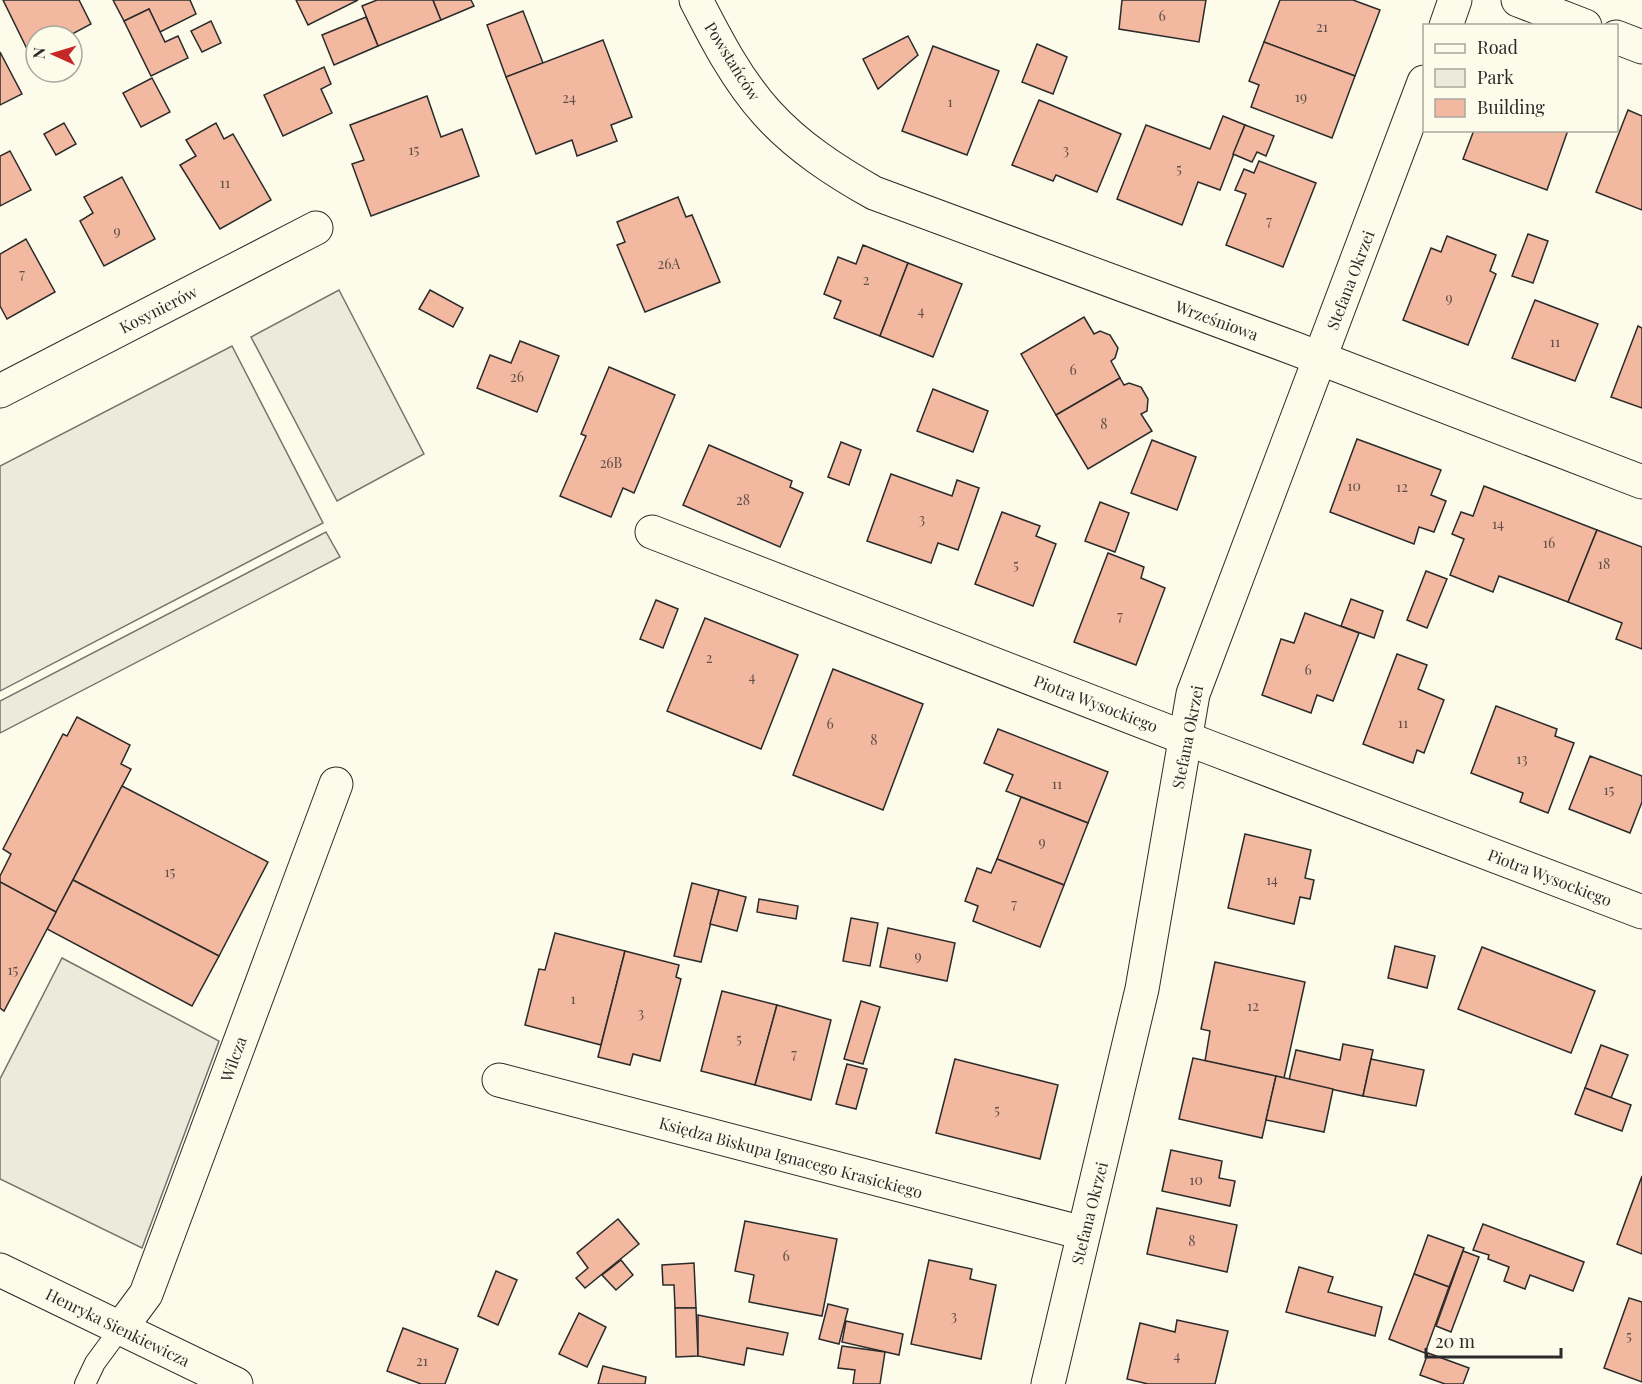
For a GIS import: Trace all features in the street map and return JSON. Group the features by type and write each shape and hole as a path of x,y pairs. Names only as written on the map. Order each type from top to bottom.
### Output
{"street":[{"name":"Powstańców","path":"696,0 740,78 767,113 800,144"},
{"path":"1447,24 1455,0"},
{"path":"1518,0 1580,24"},
{"path":"1618,38 1642,47"},
{"name":"Stefana Okrzei","path":"1048,1384 1142,989 1193,694 1423,87"},
{"name":"Wrześniowa","path":"800,144 837,172 874,193 909,208 1321,359 1642,483"},
{"name":"Kosynierów","path":"0,391 316,228"},
{"name":"Piotra Wysockiego","path":"652,532 1642,912"},
{"name":"Wilcza","path":"120,1329 146,1294 336,784"},
{"name":"Księdza Biskupa Ignacego Krasickiego","path":"499,1080 1083,1233"},
{"name":"Henryka Sienkiewicza","path":"0,1270 236,1384"}],"lane":[{"path":"85,1384 94,1363 120,1329"}],"green space":[{"path":"339,290 424,454 337,501 251,337"},
{"path":"232,346 323,523 0,691 0,466"},
{"path":"326,532 340,557 0,733 0,701"}],"shaded area":[{"path":"62,958 219,1041 142,1248 0,1179 0,1079"}],"building":[{"path":"3,0 79,0 91,24 84,28 84,24 24,24 24,43"},
{"path":"113,0 190,0 196,14 160,32 149,9 124,21"},
{"path":"296,0 358,0 308,25"},
{"path":"377,0 433,0 441,20 378,46 362,6"},
{"path":"433,0 471,0 474,6 441,20"},
{"path":"1122,0 1206,0 1199,42 1119,29"},
{"path":"1280,0 1353,0 1380,10 1355,76 1264,42"},
{"path":"149,9 165,42 178,36 188,58 151,76 124,21"},
{"path":"523,11 543,63 506,77 487,25"},
{"path":"366,17 378,46 334,65 322,35"},
{"path":"211,21 221,43 202,52 191,31"},
{"path":"908,36 918,55 878,89 863,59"},
{"path":"603,40 632,117 611,125 617,141 577,156 572,140 536,154 506,77"},
{"path":"1264,42 1355,76 1332,138 1251,107 1259,85 1249,81"},
{"path":"1037,44 1067,57 1053,94 1022,82"},
{"path":"933,46 999,71 967,155 902,131"},
{"path":"0,52 22,94 0,105"},
{"path":"324,67 331,84 321,89 332,113 283,136 264,95"},
{"path":"152,78 170,112 141,127 123,93"},
{"path":"427,96 441,137 462,129 479,176 371,216 352,164 364,160 350,125"},
{"path":"1039,100 1121,134 1097,192 1056,175 1053,181 1012,165"},
{"path":"1628,110 1642,116 1642,210 1596,192"},
{"path":"1223,116 1245,125 1220,190 1198,182 1182,225 1117,199 1146,125 1210,149"},
{"path":"64,123 76,144 56,155 44,134"},
{"path":"216,123 224,139 233,134 271,200 220,229 180,165 196,156 186,140"},
{"path":"1245,125 1274,136 1266,156 1257,152 1252,162 1233,154"},
{"path":"1473,132 1567,132 1547,190 1463,159"},
{"path":"10,151 31,190 0,206 0,156"},
{"path":"1259,161 1316,183 1283,267 1226,245 1246,194 1235,190 1244,169 1254,173"},
{"path":"122,177 155,239 104,266 80,221 93,213 84,197"},
{"path":"678,197 686,217 692,215 720,282 645,312 617,245 625,242 617,222"},
{"path":"1528,234 1548,241 1533,283 1512,276"},
{"path":"1447,236 1496,255 1490,271 1496,274 1468,345 1403,320 1431,248 1441,252"},
{"path":"26,239 55,292 7,319 0,306 0,254"},
{"path":"863,245 908,263 880,336 834,318 841,301 824,294 838,257 856,264"},
{"path":"908,263 962,284 933,357 880,336"},
{"path":"430,290 463,308 453,327 419,309"},
{"path":"1535,300 1598,324 1575,381 1512,358"},
{"path":"1084,317 1094,334 1100,331 1110,335 1118,348 1115,358 1111,361 1120,378 1056,415 1021,354"},
{"path":"1638,326 1642,328 1642,408 1611,397"},
{"path":"520,341 559,356 537,412 477,388 490,355 511,363"},
{"path":"609,367 675,395 634,493 623,488 611,517 560,496 586,436 581,434"},
{"path":"1120,378 1124,385 1129,383 1141,387 1148,399 1147,411 1141,414 1152,431 1088,469 1056,415"},
{"path":"933,389 988,411 973,452 917,431"},
{"path":"1357,439 1441,470 1431,495 1446,501 1434,532 1419,527 1414,544 1330,512"},
{"path":"1152,440 1196,457 1177,510 1131,493"},
{"path":"841,442 861,450 849,485 828,477"},
{"path":"709,445 792,481 790,487 803,493 780,547 683,505"},
{"path":"891,474 952,496 957,480 979,488 958,550 938,543 931,563 867,541"},
{"path":"1484,486 1597,530 1568,602 1499,576 1493,592 1450,575 1464,539 1452,534 1461,512 1473,516"},
{"path":"1100,502 1129,513 1115,552 1085,541"},
{"path":"1002,512 1040,526 1036,536 1056,544 1033,606 975,584"},
{"path":"1597,530 1642,547 1642,649 1616,639 1622,623 1568,602"},
{"path":"1108,553 1144,567 1141,578 1165,588 1136,665 1074,642"},
{"path":"1426,571 1447,579 1427,628 1407,620"},
{"path":"1351,599 1383,611 1374,638 1341,626"},
{"path":"656,600 678,609 663,648 640,639"},
{"path":"1305,613 1359,633 1333,701 1317,695 1311,713 1262,695 1281,639 1294,643"},
{"path":"705,618 798,655 761,749 667,711"},
{"path":"1397,654 1427,665 1418,689 1444,700 1424,753 1417,750 1413,763 1363,744"},
{"path":"833,669 923,704 883,810 793,775"},
{"path":"1496,706 1557,729 1555,736 1574,743 1548,813 1520,802 1523,793 1471,773"},
{"path":"77,717 130,745 121,764 131,769 56,912 0,882 0,876 11,854 3,849 63,734 67,736"},
{"path":"998,729 1108,772 1088,823 1006,791 1013,775 984,763"},
{"path":"1590,756 1642,776 1642,802 1630,833 1569,809"},
{"path":"122,786 268,862 219,956 73,880"},
{"path":"1021,797 1088,823 1064,885 997,859"},
{"path":"1245,834 1311,850 1305,878 1314,880 1310,899 1300,897 1294,924 1228,908"},
{"path":"997,859 1064,885 1040,947 973,921 978,906 965,901 977,868 991,873"},
{"path":"73,880 219,956 192,1006 47,929"},
{"path":"0,882 56,912 4,1011 0,1008"},
{"path":"692,883 719,890 701,962 674,956"},
{"path":"719,890 746,897 737,931 710,924"},
{"path":"759,899 798,906 796,919 757,912"},
{"path":"851,918 878,923 870,966 843,961"},
{"path":"888,928 955,943 947,981 880,967"},
{"path":"555,933 625,951 601,1045 525,1025 539,969 545,970"},
{"path":"1395,946 1435,956 1427,988 1388,978"},
{"path":"1482,947 1595,991 1571,1053 1458,1009"},
{"path":"625,951 679,965 676,977 681,979 660,1061 633,1054 630,1065 598,1057"},
{"path":"1215,962 1305,982 1284,1078 1205,1061 1210,1031 1201,1029"},
{"path":"722,991 777,1005 755,1085 701,1071"},
{"path":"861,1001 880,1007 863,1064 844,1059"},
{"path":"777,1005 831,1020 811,1100 755,1085"},
{"path":"1343,1044 1373,1050 1363,1096 1289,1080 1296,1050 1340,1060"},
{"path":"1601,1045 1628,1055 1611,1098 1585,1088"},
{"path":"1193,1058 1276,1076 1262,1138 1179,1119"},
{"path":"955,1059 1058,1085 1040,1159 936,1133"},
{"path":"1371,1059 1424,1070 1416,1106 1363,1096"},
{"path":"847,1064 867,1069 856,1109 836,1104"},
{"path":"1276,1076 1333,1089 1324,1132 1266,1120"},
{"path":"1585,1088 1631,1105 1622,1131 1575,1114"},
{"path":"1171,1150 1222,1161 1219,1178 1235,1181 1230,1206 1162,1191"},
{"path":"1642,1176 1642,1254 1617,1244"},
{"path":"1157,1208 1237,1225 1227,1272 1147,1254"},
{"path":"618,1219 639,1244 585,1288 576,1278 588,1268 577,1253"},
{"path":"745,1221 837,1239 822,1316 749,1302 754,1275 735,1271"},
{"path":"1483,1224 1584,1262 1573,1291 1530,1275 1525,1289 1504,1281 1509,1267 1488,1259 1489,1255 1473,1250"},
{"path":"1428,1235 1464,1248 1449,1287 1414,1274"},
{"path":"1463,1251 1479,1257 1451,1332 1436,1326"},
{"path":"621,1260 633,1275 616,1290 602,1275"},
{"path":"929,1260 972,1269 970,1279 996,1285 981,1359 911,1344"},
{"path":"694,1263 696,1308 675,1308 674,1285 663,1285 662,1265"},
{"path":"1299,1267 1333,1277 1328,1292 1382,1307 1375,1336 1286,1312"},
{"path":"496,1271 517,1280 498,1325 478,1316"},
{"path":"1414,1274 1449,1287 1425,1353 1389,1339"},
{"path":"1629,1298 1642,1302 1642,1382 1604,1368"},
{"path":"828,1304 848,1309 839,1344 819,1339"},
{"path":"675,1308 696,1308 698,1356 676,1357"},
{"path":"579,1313 606,1327 587,1367 559,1354"},
{"path":"698,1315 788,1333 783,1355 747,1348 744,1365 698,1356"},
{"path":"1177,1320 1228,1331 1215,1384 1148,1384 1127,1379 1140,1323 1175,1332"},
{"path":"846,1321 903,1334 899,1355 842,1342"},
{"path":"403,1328 458,1349 445,1384 421,1384 387,1371"},
{"path":"842,1346 885,1352 880,1384 853,1384 855,1370 838,1368"},
{"path":"1428,1353 1469,1368 1463,1384 1445,1384 1420,1375"},
{"path":"603,1366 646,1377 645,1384 598,1384"}]}
